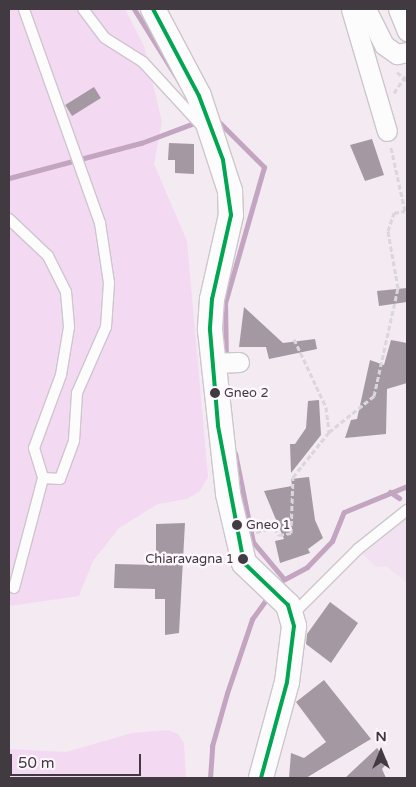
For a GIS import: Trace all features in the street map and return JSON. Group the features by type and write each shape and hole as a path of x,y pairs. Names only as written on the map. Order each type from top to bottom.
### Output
{"street":[{"path":"153,9 199,96 215,140 230,191 231,216 212,299 212,363 228,494 244,563 290,610 287,682 262,778"},
{"path":"351,9 387,131"},
{"path":"366,9 384,45 397,54 407,52"},
{"path":"398,9 407,30"},
{"path":"212,363 239,362"}],"lane":[{"path":"24,9 100,223 110,283 106,327 77,393 68,465 60,479 43,478"},
{"path":"83,9 105,38 143,62 172,89 215,140"},
{"path":"9,219 48,256 66,292 69,327 61,375 34,448 43,478 14,588"},
{"path":"290,610 358,549 407,510"}],"path":[{"path":"391,98 403,77 407,74"},
{"path":"403,77 407,81"},
{"path":"274,528 279,535 291,533 292,476 329,432 374,396 393,318 398,288 388,231 394,212 404,211 387,131"},
{"path":"294,338 326,407 329,432"}],"shaded area":[{"path":"9,9 125,9 144,46 162,122 154,164 187,241 208,477 200,491 187,499 158,504 119,528 93,561 79,596 9,606"},
{"path":"407,518 407,583 386,566 376,567 363,554"},
{"path":"168,730 178,734 184,743 186,778 9,778 9,749 66,752 132,733"}],"building":[{"path":"94,87 101,98 72,116 65,105"},
{"path":"372,139 384,175 365,181 350,145"},
{"path":"169,143 194,144 194,174 175,173 175,160 168,160"},
{"path":"407,288 407,302 379,306 377,291"},
{"path":"244,307 283,343 315,339 317,349 269,359 266,347 239,347"},
{"path":"391,340 407,343 407,383 387,389 386,434 345,438 351,420 357,419 370,360 384,365"},
{"path":"319,400 321,435 291,473 290,444 295,444 306,428 308,401"},
{"path":"309,477 315,520 323,538 308,549 310,553 280,563 275,541 284,539 264,491 292,486 291,479"},
{"path":"185,523 179,633 165,635 165,599 155,599 155,589 114,588 115,564 156,565 156,524"},
{"path":"330,602 358,623 331,663 306,644 307,634"},
{"path":"324,680 371,739 306,778 289,778 291,753 304,758 326,742 296,702"},
{"path":"377,748 388,762 382,769 386,778 345,778"}],"waterway":[{"path":"134,9 187,94"},
{"path":"216,119 264,167 225,303 226,360"},
{"path":"9,178 141,143 197,122"},
{"path":"235,453 253,542 284,579"},
{"path":"283,580 307,567 332,541 344,512 407,486"},
{"path":"390,492 399,498"},
{"path":"210,778 212,746 227,693 252,619 269,596"}],"transit line":[{"path":"153,9 199,96 223,160 231,215 212,299 210,330 218,426 244,563 288,605"},
{"path":"261,778 287,682 294,626 288,605"}],"place":[{"name":"Gneo 2","path":"215,393"},
{"name":"Gneo 1","path":"237,525"},
{"name":"Chiaravagna 1","path":"243,559"}]}
